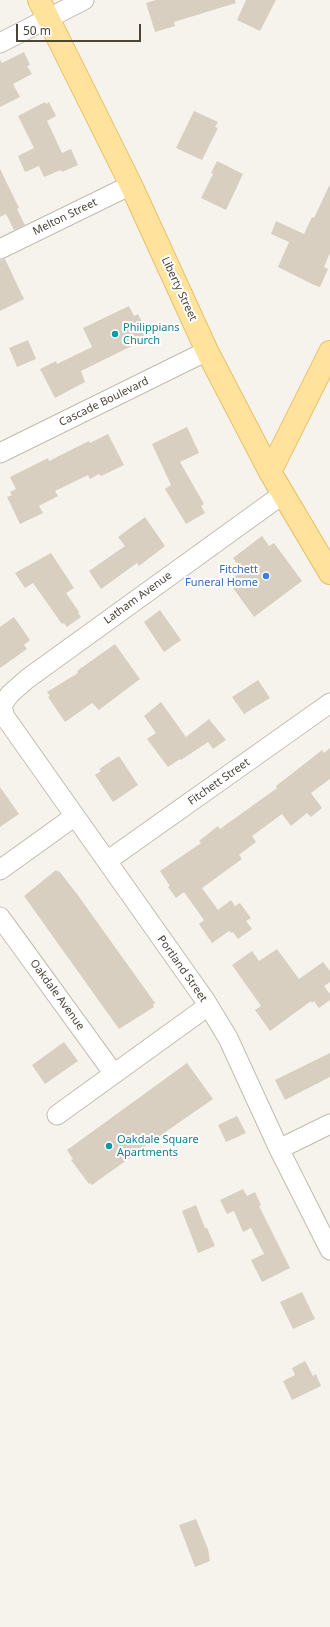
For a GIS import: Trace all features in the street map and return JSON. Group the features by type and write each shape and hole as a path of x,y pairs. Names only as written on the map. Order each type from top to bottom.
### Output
{"main road":[{"name":"Liberty Street","path":"43,9 131,185 207,351 270,472 330,573"},
{"path":"270,472 330,352"}],"street":[{"path":"0,43 43,9 84,0"},
{"name":"Melton Street","path":"0,249 131,185"},
{"name":"Cascade Boulevard","path":"0,453 207,351"},
{"name":"Latham Avenue","path":"1,707 10,694 27,679 283,494"},
{"name":"Fitchett Street","path":"107,861 330,703"},
{"name":"Portland Street","path":"1,707 5,717 208,1006 228,1038 279,1149 330,1250"},
{"path":"0,870 75,816"},
{"name":"Oakdale Avenue","path":"0,917 114,1074"},
{"path":"57,1115 208,1006"},
{"path":"279,1149 330,1124"}],"building":[{"path":"156,0 235,0 236,3 174,22 175,26 155,32 146,3"},
{"path":"246,0 276,0 260,31 237,20"},
{"path":"24,52 30,65 27,66 32,74 13,84 20,97 0,107 0,60 2,63"},
{"path":"45,102 46,104 49,102 56,116 47,121 62,153 71,149 78,165 62,172 61,170 44,177 39,166 25,172 18,156 34,148 18,116"},
{"path":"194,111 218,122 215,127 218,128 202,160 176,148"},
{"path":"217,161 243,174 226,210 201,198 213,174 211,173"},
{"path":"0,169 19,208 17,209 25,225 14,230 6,214 0,217"},
{"path":"330,184 330,253 324,267 328,269 320,287 278,267 289,242 271,234 276,221 304,234 312,217 314,218"},
{"path":"5,259 24,299 0,311 0,260"},
{"path":"129,306 134,316 138,314 144,326 140,328 146,339 81,371 85,382 55,398 40,369 56,361 57,364 92,347 83,328"},
{"path":"28,340 36,359 17,367 9,348"},
{"path":"187,427 199,453 180,462 204,504 201,506 205,513 186,524 165,489 171,485 152,444"},
{"path":"108,434 124,465 101,476 99,474 90,479 88,475 55,491 58,496 39,506 43,513 20,524 7,497 12,495 10,492 16,489 10,477 48,458 49,461 89,441 90,443"},
{"path":"145,517 165,546 139,566 137,563 101,589 89,571 125,546 118,537"},
{"name":"Fitchett Funeral Home","path":"262,536 269,546 274,543 302,581 254,617 228,581 241,572 239,570 241,569 233,558"},
{"path":"51,553 74,588 66,593 81,617 67,627 64,623 62,624 33,583 25,588 15,573"},
{"path":"160,610 181,640 164,652 144,622"},
{"path":"14,617 30,640 24,645 27,649 0,668 0,627"},
{"path":"115,644 140,679 99,710 92,703 65,722 48,697 50,696 47,692 78,673 77,671"},
{"path":"258,680 270,698 244,714 232,697"},
{"path":"161,702 186,737 209,719 226,740 213,749 208,742 168,767 147,739 156,733 144,716"},
{"path":"330,748 330,779 311,793 322,808 311,817 307,813 291,826 282,814 252,836 256,842 239,855 242,859 202,888 218,910 231,900 235,906 240,903 251,918 246,921 252,929 238,939 233,932 231,933 229,931 212,943 199,924 204,920 184,892 176,898 168,887 170,886 160,871 201,843 199,841 218,826 220,829 277,788 276,786 322,750 324,753"},
{"path":"119,756 138,785 113,802 95,775 101,771 99,769"},
{"path":"0,787 19,814 0,827"},
{"path":"56,870 58,872 59,871 77,894 155,1003 153,1005 154,1007 119,1029 24,896"},
{"path":"277,949 299,979 323,962 330,971 330,982 324,986 330,994 330,1000 319,1008 314,1001 312,1003 311,1001 270,1031 255,1010 261,1006 232,965 252,951 259,961"},
{"path":"64,1042 78,1061 45,1084 32,1065"},
{"path":"330,1053 330,1077 285,1100 275,1080"},
{"path":"187,1063 213,1099 92,1185 90,1183 89,1184 71,1160 73,1159 67,1150"},
{"path":"237,1116 246,1133 226,1142 218,1125"},
{"path":"243,1189 247,1196 255,1192 261,1205 259,1206 290,1268 262,1282 251,1260 264,1254 251,1228 243,1232 234,1211 227,1214 220,1200"},
{"path":"196,1205 205,1228 207,1228 215,1246 198,1253 182,1211"},
{"path":"302,1292 315,1319 293,1329 280,1302"},
{"path":"305,1361 313,1376 316,1374 321,1386 292,1400 283,1381 295,1375 292,1368"},
{"path":"196,1519 208,1549 210,1561 195,1567 179,1525"}],"place":[{"name":"Philippians Church","path":"115,334"},
{"name":"Fitchett Funeral Home","path":"266,576"},
{"name":"Oakdale Square Apartments","path":"109,1146"}]}
